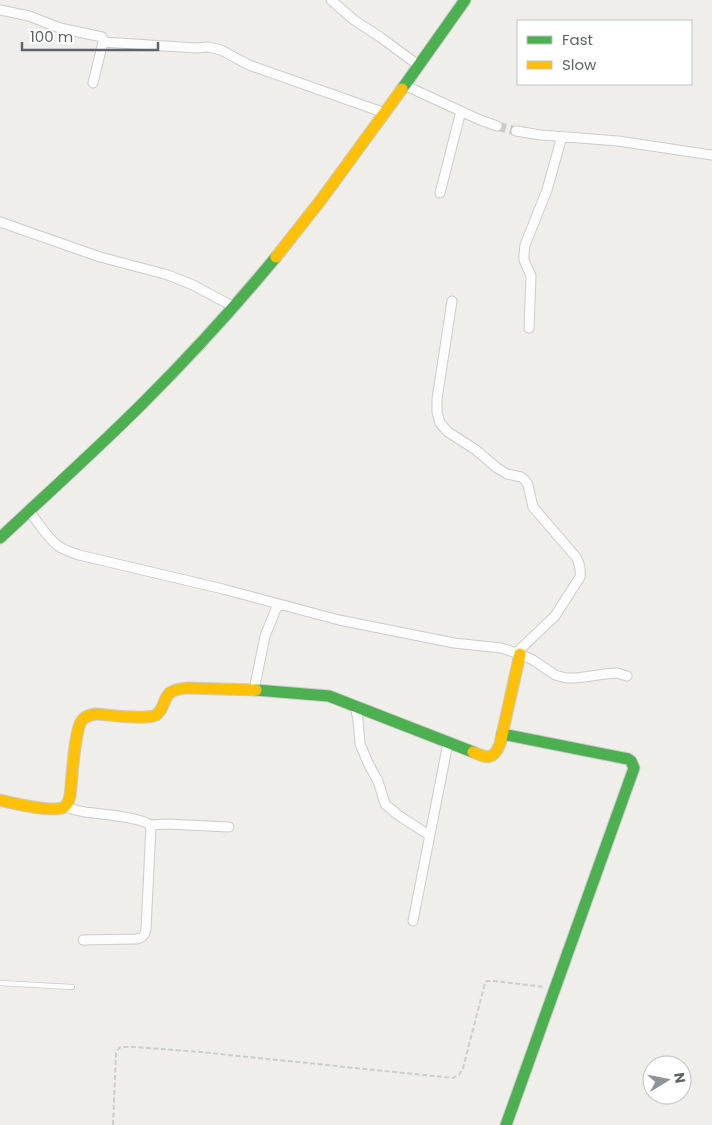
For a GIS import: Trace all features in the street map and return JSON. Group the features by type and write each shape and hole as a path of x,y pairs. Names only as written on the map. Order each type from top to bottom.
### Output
{"street":[{"path":"331,0 354,20 418,65"},
{"path":"0,538 144,402 234,307 305,222 352,161 465,0"},
{"path":"0,10 28,16 60,28 103,38 93,83"},
{"path":"103,42 196,48 208,47 221,50 249,65 385,113"},
{"path":"404,85 497,126"},
{"path":"440,193 461,111"},
{"path":"516,131 618,141 712,156"},
{"path":"529,328 531,276 524,260 525,246 547,190 562,136"},
{"path":"0,222 100,257 168,275 210,293 234,307"},
{"path":"66,807 70,796 77,733 83,718 96,714 157,715 162,710 166,697 176,689 254,690 329,696 483,756 491,757 495,755 502,734 519,653 555,616 580,577 581,570 576,557 533,507 525,480 507,474 497,468 476,450 448,432 440,423 437,412 437,399 452,301"},
{"path":"29,511 56,545 66,551 339,620 454,643 488,646 519,653 555,675 566,678 617,673 626,676"},
{"path":"254,690 265,636 278,604"},
{"path":"355,706 360,744 378,781 385,804 398,815 429,835"},
{"path":"502,734 628,759 634,768 506,1125"},
{"path":"413,921 448,743"},
{"path":"0,800 14,804 47,808 66,807 85,812 140,820 151,825 229,827"},
{"path":"83,940 136,940 142,938 145,934 151,825"}],"lane":[{"path":"0,983 72,987"}],"path":[{"path":"113,1125 116,1053 121,1047 200,1052 456,1078 463,1068 487,981 555,988"}],"tunnel":[{"path":"497,126 516,131"}],"traffic: fast":[{"path":"402,89 465,0"},
{"path":"0,538 108,437 195,350 276,257"},
{"path":"256,690 329,696 473,752"},
{"path":"502,734 628,759 634,768 506,1125"}],"traffic: slow":[{"path":"276,257 321,200 402,89"},
{"path":"473,752 489,757 495,753 500,744 520,654"},
{"path":"0,800 52,809 64,807 70,796 77,734 82,720 86,717 96,714 136,717 156,715 161,710 168,694 187,688 256,690"}]}
